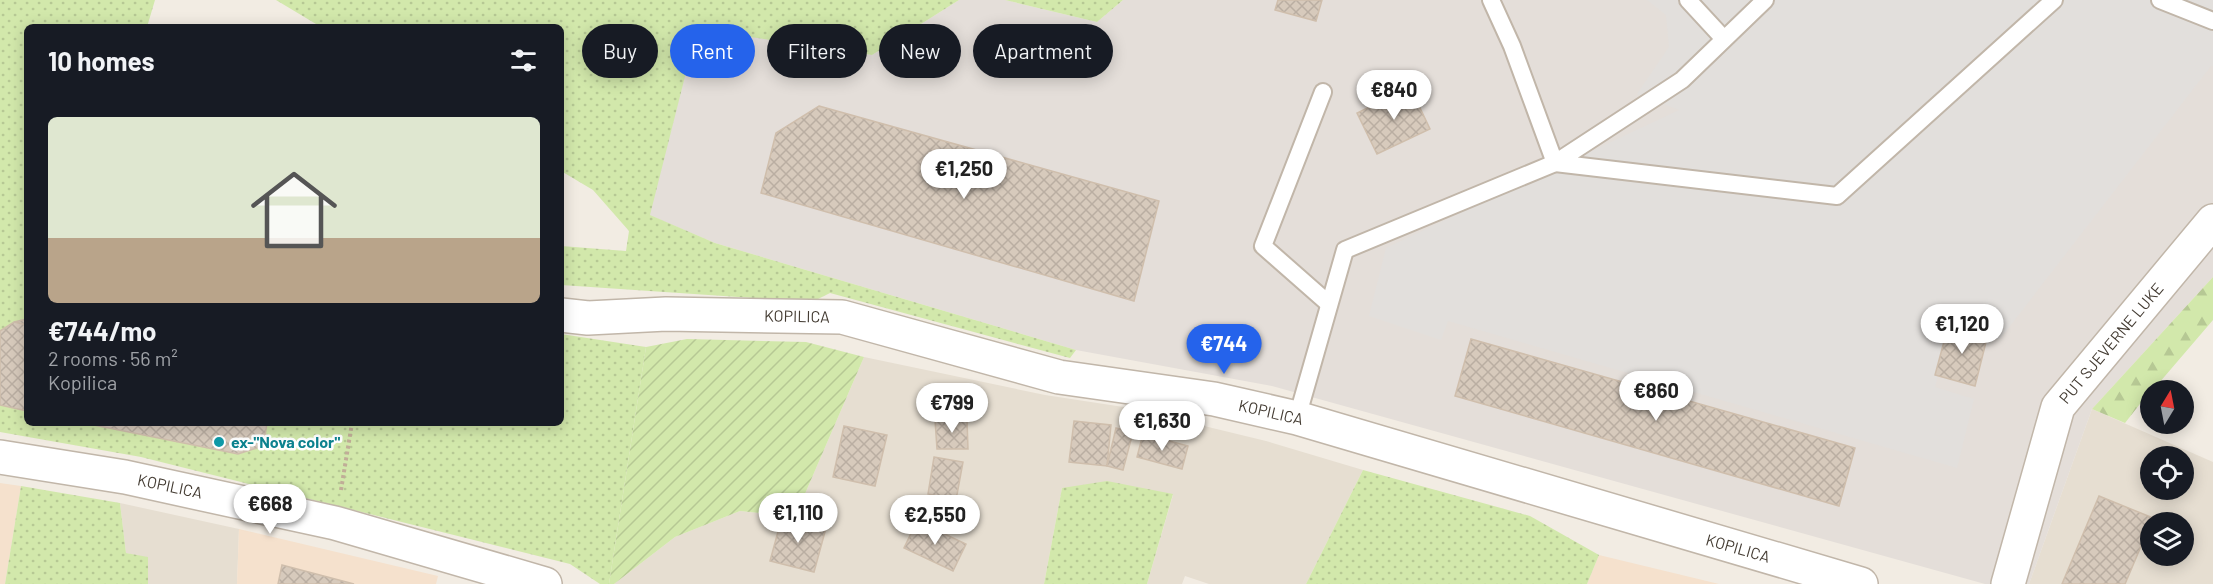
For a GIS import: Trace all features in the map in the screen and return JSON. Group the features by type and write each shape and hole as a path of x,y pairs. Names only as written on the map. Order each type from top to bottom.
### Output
{"street":[{"name":"PUT SJEVERNE LUKE","path":"2008,584 2058,407 2213,221"},
{"name":"KOPILICA","path":"564,315 588,318 666,314 842,317 1059,377 1214,399 1297,417 1861,584"},
{"name":"KOPILICA","path":"0,458 125,477 335,523 545,584"}],"lane":[{"path":"1491,0 1512,46 1555,163"},
{"path":"1688,0 1724,39"},
{"path":"1297,417 1345,250 1555,163 1682,80 1765,0"},
{"path":"1555,163 1838,196 2055,0"},
{"path":"2160,0 2213,21"},
{"path":"1323,92 1263,246 1329,304"}],"path":[{"path":"335,523 351,426"}],"shaded area":[{"path":"959,0 1005,0 1097,22 1123,0 2213,0 2213,277 2092,409 2029,584 1985,584 1272,386 1076,350 715,243 649,215 684,78 755,78 755,37 767,39 767,78 867,78 867,54 872,55 879,51 879,78 961,78 961,24 921,24"},
{"path":"1647,0 2213,0 2213,66 2000,339 1951,328 1935,387 1974,399 1957,468 1448,321 1441,340 1369,316 1386,248 1679,110 1637,94 1669,47 1666,15"},
{"path":"864,357 1045,395 1130,408 1266,441 1363,470 1306,584 1209,584 1185,576 1182,584 1147,584 1173,495 1062,488 1044,584 614,584 675,537 740,511 795,517"},
{"path":"2092,409 2140,430 2140,434 2149,434 2176,446 2140,446 2140,500 2194,500 2194,454 2213,462 2213,584 2029,584"},
{"path":"0,483 21,486 5,584 0,584"},
{"path":"120,503 239,529 237,584 148,584 148,558 126,553"},
{"path":"239,529 438,576 436,584 237,584"},
{"path":"1599,555 1719,584 1587,584"}],"green space":[{"path":"0,0 155,0 148,24 24,24 24,426 564,426 564,334 646,347 609,584 600,584 570,564 141,457 0,432"},
{"path":"276,0 959,0 921,24 879,24 879,51 872,55 867,54 867,24 767,24 767,39 755,38 755,24 670,24 670,78 685,78 650,215 715,243 1076,350 1070,358 830,293 812,302 564,285 564,246 626,251 629,231 593,190 564,173 564,24 316,24"},
{"path":"1005,0 1123,0 1097,22"},
{"path":"2213,277 2213,320 2162,380 2140,380 2140,404 2125,423 2092,409"},
{"path":"687,339 806,342 864,357 795,517 740,511 675,537 614,584 609,584 646,347"},
{"path":"1363,470 1530,516 1599,555 1587,584 1306,584"},
{"path":"1107,481 1173,494 1147,584 1044,584 1062,488"},
{"path":"21,486 120,503 126,553 148,557 148,584 5,584"}],"building":[{"path":"1278,0 1322,0 1316,21 1275,10"},
{"path":"1410,87 1430,129 1377,154 1357,113"},
{"path":"819,106 1159,201 1134,301 761,193 776,133"},
{"path":"24,320 24,324 14,322"},
{"path":"14,322 24,324 24,410 0,405 0,331"},
{"path":"1949,323 1988,334 1975,386 1935,375"},
{"path":"1471,339 1855,448 1839,506 1455,396"},
{"path":"967,419 968,449 937,449 935,420"},
{"path":"1074,421 1111,425 1107,466 1069,462"},
{"name":"ex-\"Nova color\"","path":"99,426 267,426 265,436 257,448 238,454"},
{"path":"844,426 887,435 875,486 833,477"},
{"path":"1116,428 1133,432 1123,470 1107,466"},
{"path":"1143,434 1188,446 1182,469 1137,457"},
{"path":"934,457 963,462 956,500 928,494"},
{"path":"2099,496 2140,513 2140,549 2125,584 2062,584"},
{"path":"782,517 826,528 814,572 770,561"},
{"path":"917,521 966,544 953,571 904,548"},
{"path":"282,565 354,584 278,584"}],"place":[{"name":"ex-\"Nova color\"","path":"219,442"}]}
